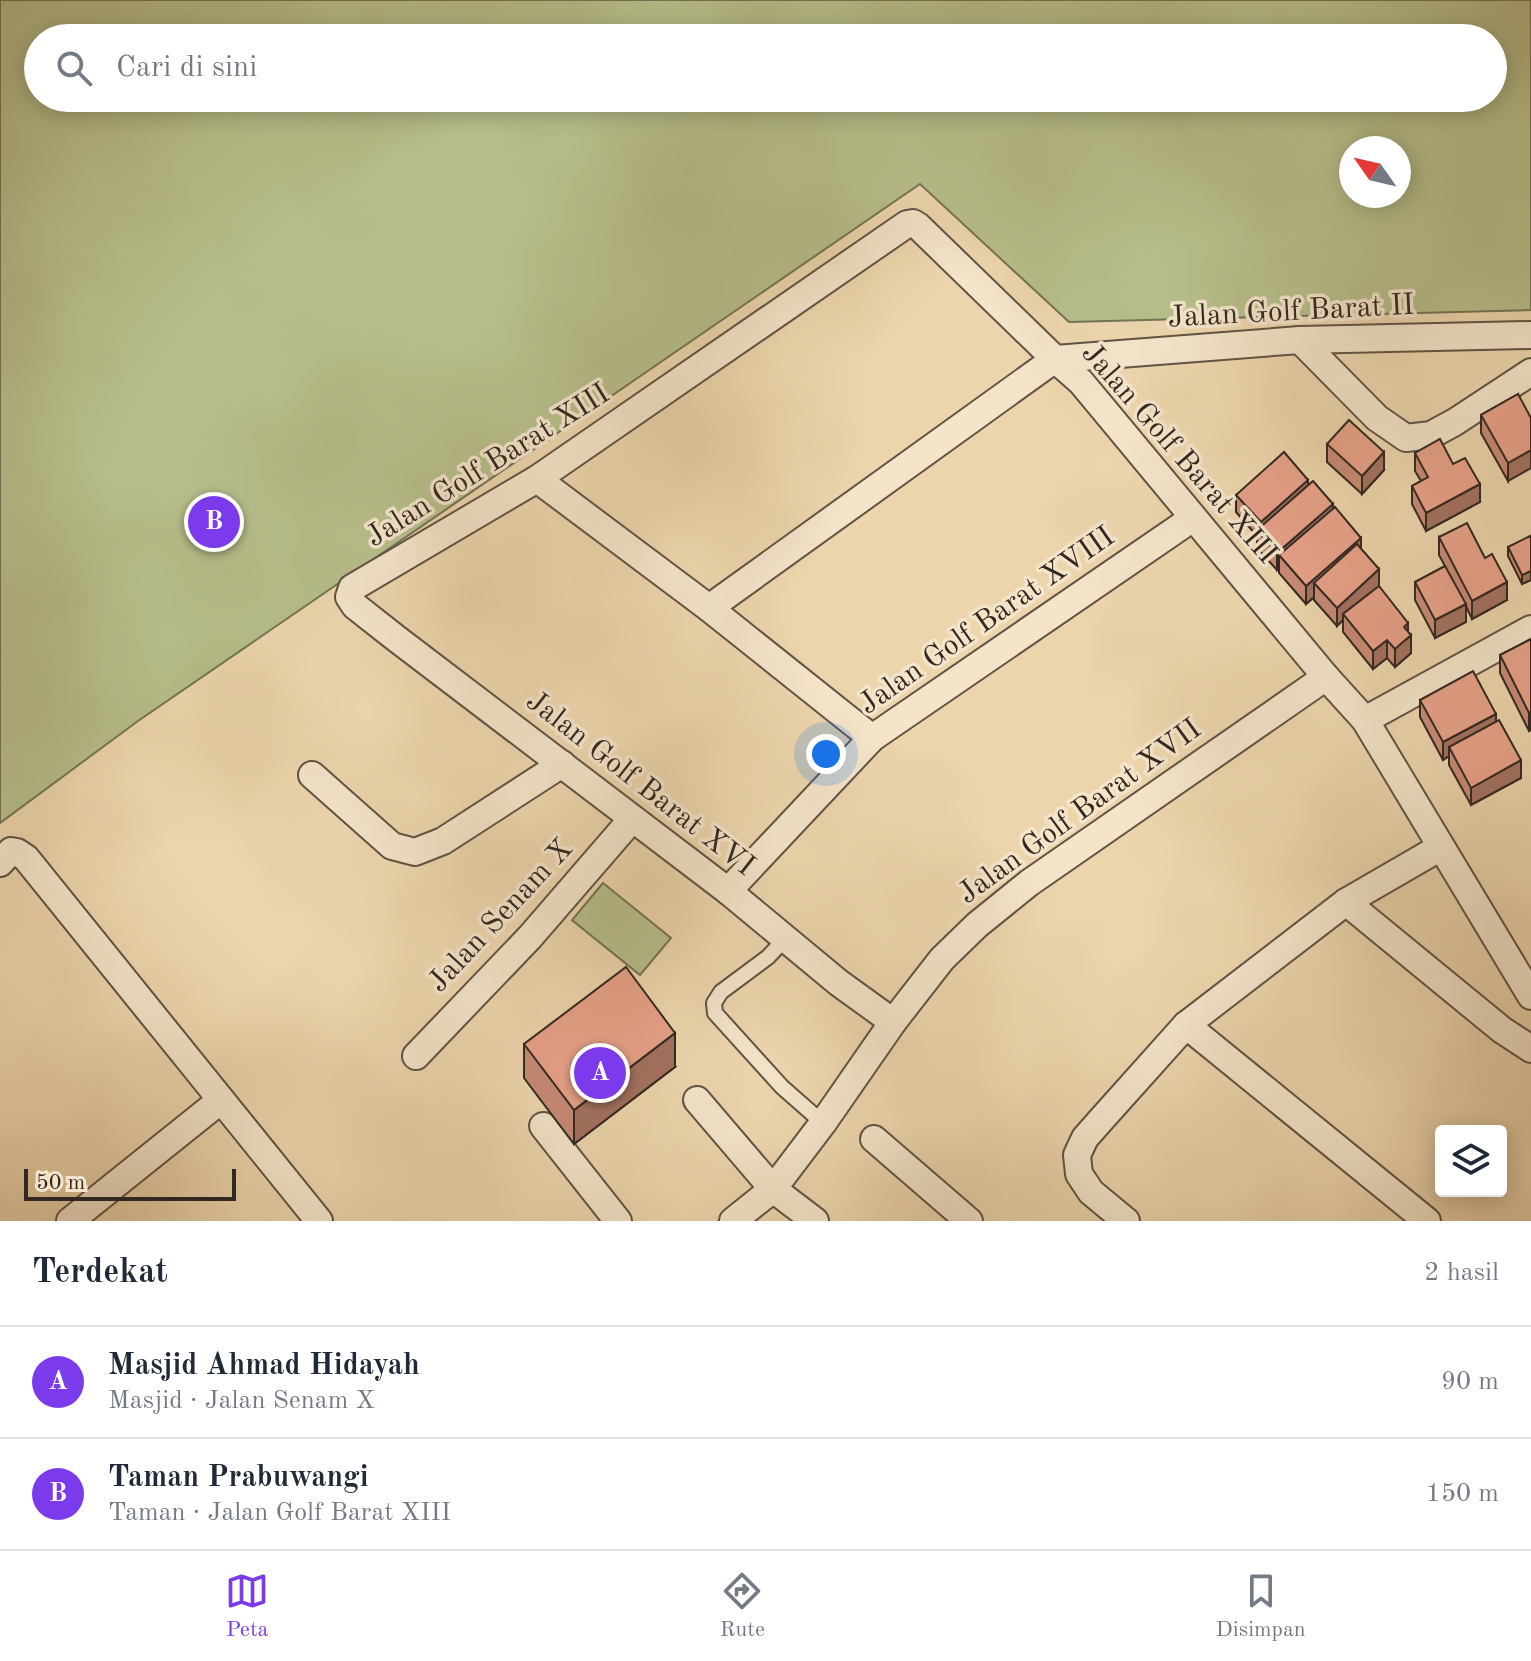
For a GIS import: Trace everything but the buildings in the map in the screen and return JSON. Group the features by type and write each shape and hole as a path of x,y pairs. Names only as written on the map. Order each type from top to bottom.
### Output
{"street":[{"name":"Jalan Golf Barat XIII","path":"349,597 352,588 537,479 907,224 918,226 1081,382 1365,720 1531,996"},
{"name":"Jalan Golf Barat II","path":"1055,359 1300,340 1531,335"},
{"path":"1300,340 1377,418 1406,438 1431,435 1531,372"},
{"path":"709,608 1055,359"},
{"path":"537,479 709,608 872,738"},
{"name":"Jalan Golf Barat XVIII","path":"728,891 872,738 1193,518"},
{"name":"Jalan Golf Barat XVI","path":"349,597 355,606 397,639 728,891 839,983 893,1022"},
{"path":"1365,720 1531,629"},
{"name":"Jalan Golf Barat XVII","path":"733,1221 773,1189 942,959 1002,903 1326,677"},
{"path":"312,775 392,846 415,852 443,841 562,764"},
{"name":"Jalan Senam X","path":"416,1056 530,937 632,819"},
{"path":"1126,1221 1091,1192 1079,1174 1077,1155 1085,1138 1186,1025 1346,902 1441,847"},
{"path":"0,863 11,851 26,858 319,1221"},
{"path":"1346,902 1502,1030 1531,1049"},
{"path":"1186,1025 1427,1221"},
{"path":"87,1216 221,1100"},
{"path":"697,1100 773,1189 815,1221"},
{"path":"543,1126 618,1221"},
{"path":"874,1139 969,1221"}],"lane":[{"path":"785,939 768,957 721,992 714,1003 715,1013 782,1087 823,1123"}],"green space":[{"path":"0,0 1531,0 1531,310 1069,322 920,184 138,721 0,823"},
{"path":"603,883 671,938 640,975 572,920"}],"place":[{"name":"Taman Prabuwangi","path":"214,522"},
{"name":"Masjid Ahmad Hidayah","path":"600,1073"}]}
